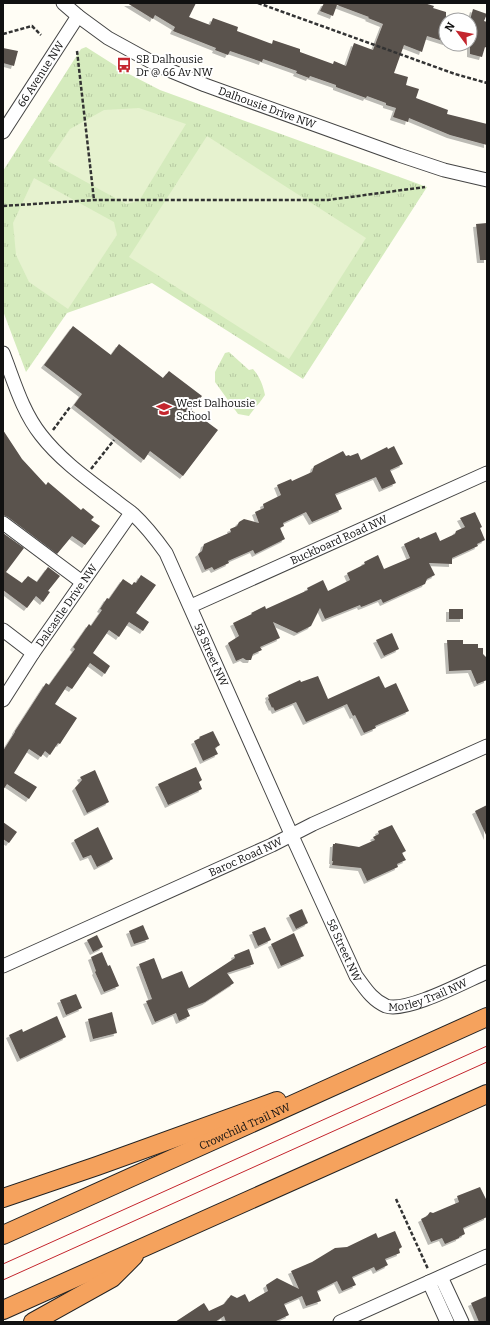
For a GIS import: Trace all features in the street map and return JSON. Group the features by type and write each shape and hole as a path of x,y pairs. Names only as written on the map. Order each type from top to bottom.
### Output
{"highway":[{"name":"Crowchild Trail NW","path":"3,1235 487,1017"},
{"path":"3,1198 97,1166 272,1102 317,1094"},
{"path":"3,1310 487,1094"},
{"path":"34,1322 112,1278 140,1249"}],"street":[{"name":"Dalhousie Drive NW","path":"63,3 108,38 159,66 205,85 400,155 444,170 487,180"},
{"name":"66 Avenue NW","path":"3,132 78,16"},
{"name":"58 Street NW","path":"3,353 24,408 32,423 42,436 56,452 146,527 166,553 356,976 369,994"},
{"name":"Buckboard Road NW","path":"191,606 487,473"},
{"name":"Dalcastle Drive NW","path":"3,700 33,653 131,513"},
{"path":"3,523 82,582"},
{"path":"3,630 33,653"},
{"name":"Baroc Road NW","path":"3,966 292,836 313,824 487,746"},
{"name":"Morley Trail NW","path":"369,994 388,1006 402,1007 418,1003 487,972"},
{"path":"340,1322 487,1256"},
{"path":"435,1279 447,1322"},
{"path":"435,1279 462,1322"}],"path":[{"path":"258,3 455,74 487,83"},
{"path":"3,34 32,26 41,35"},
{"path":"76,51 94,200"},
{"path":"3,206 94,200 328,200 425,187"},
{"path":"51,432 70,408"},
{"path":"91,469 114,440"},
{"path":"396,1199 427,1268 435,1279"}],"green space":[{"path":"86,47 127,73 160,90 427,187 303,379 152,283 67,313 26,372 3,311 3,171 81,49"},
{"path":"139,108 186,124 139,201 126,204 48,161 70,129 104,110"},
{"path":"207,136 366,238 289,359 129,257"},
{"path":"34,178 114,222 117,235 68,309 29,282 16,255 13,223"},
{"path":"229,352 249,370 253,369 263,388 265,395 249,416 238,414 215,382 215,372 225,353"}],"building":[{"path":"127,3 196,3 189,17 210,25 213,18 238,27 237,31 272,44 273,40 300,49 300,52 333,64 334,61 346,66 354,43 373,50 383,24 337,5 333,16 320,11 324,3 424,3 434,6 433,8 446,12 438,12 438,39 427,36 422,52 404,45 394,73 408,77 406,85 419,89 416,98 448,110 447,114 487,124 487,145 450,135 409,118 408,122 393,117 396,108 386,105 386,103 367,96 366,98 310,76 309,78 296,73 297,71 263,59 262,62 230,51 228,55 215,50 216,48 173,31 175,27 155,15 153,19"},
{"path":"473,9 487,14 484,21 487,22 487,48 485,47 482,57 470,54 470,52 478,52 478,12 472,12"},
{"path":"3,48 18,51 14,66 3,63"},
{"path":"487,223 487,260 480,260 476,224"},
{"path":"73,326 111,355 119,344 163,378 169,371 202,396 191,410 218,430 183,476 150,451 144,460 74,405 82,394 44,365"},
{"path":"3,430 22,459 46,485 48,482 81,510 83,508 94,517 91,520 100,526 85,545 72,536 57,554 8,517 3,515"},
{"path":"394,446 403,464 390,470 396,483 382,489 376,477 335,494 342,509 312,522 306,512 283,523 284,526 280,528 285,539 255,554 253,550 228,561 229,563 214,570 212,567 205,570 198,554 202,551 204,544 231,532 230,529 237,526 239,522 244,519 259,523 255,512 264,508 263,504 281,495 277,485 291,479 292,481 312,472 314,466 343,451 346,456 358,453 361,460 387,447 388,449"},
{"path":"475,512 482,527 480,528 485,540 477,544 478,546 452,558 452,564 429,563 435,575 427,579 425,584 383,603 381,599 361,607 360,605 325,619 320,608 311,626 297,633 273,622 280,638 260,647 262,650 253,654 251,660 246,660 243,658 236,661 228,643 239,636 233,623 265,606 266,609 308,590 307,588 323,580 328,591 350,580 347,573 365,564 364,562 378,555 384,569 410,558 404,544 419,537 420,539 436,532 440,541 455,534 456,531 465,527 460,518"},
{"path":"3,533 24,548 6,572 22,583 28,576 37,582 48,567 60,576 48,591 50,592 43,602 36,596 27,608 3,590"},
{"path":"141,575 156,585 136,613 149,622 143,631 129,622 119,637 109,630 93,653 110,666 105,674 90,663 72,689 67,686 55,704 77,718 60,744 58,743 50,755 45,751 41,757 29,749 14,773 37,787 29,799 7,784 3,790 3,751 15,731 46,683 49,685 75,649 73,647 89,624 91,626 102,610 100,609 107,598 109,599 123,579 132,585 134,582 136,583"},
{"path":"449,609 463,609 463,619 449,619"},
{"path":"392,633 399,649 384,656 376,640"},
{"path":"447,640 463,640 463,644 478,644 478,648 483,648 483,654 486,657 487,680 477,684 471,670 449,671"},
{"path":"318,676 328,699 379,676 385,688 396,683 409,711 375,726 376,728 364,733 355,715 353,716 347,704 306,722 296,702 275,711 273,707 272,708 268,695 300,680 301,682"},
{"path":"213,731 220,745 215,748 218,754 203,761 194,741 200,738 199,737"},
{"path":"196,767 202,780 199,782 202,789 168,805 158,784"},
{"path":"95,770 109,802 87,813 75,788 82,780 80,777"},
{"path":"487,805 487,837 475,811"},
{"path":"3,822 17,832 9,843 3,839"},
{"path":"392,825 406,851 402,853 406,860 397,864 398,867 367,881 361,868 332,865 333,844 335,843 359,847 375,840 373,837 379,834 378,831"},
{"path":"98,827 113,859 97,867 91,855 83,858 74,840"},
{"path":"302,909 308,923 296,929 289,915"},
{"path":"143,925 149,939 134,944 129,931"},
{"path":"265,927 271,940 258,946 252,932"},
{"path":"294,933 304,956 281,966 271,944"},
{"path":"97,935 103,947 93,952 87,940"},
{"path":"249,949 254,964 227,973 234,983 205,1002 187,1009 190,1016 179,1021 176,1013 155,1022 146,1001 152,999 139,964 154,958 162,979 182,971 189,988 235,958 234,955"},
{"path":"102,952 108,966 110,965 119,986 104,992 95,972 96,971 91,957"},
{"path":"76,994 82,1008 66,1015 60,1000"},
{"path":"112,1012 117,1033 93,1039 88,1019"},
{"path":"57,1016 66,1037 20,1059 9,1035 22,1029 23,1032"},
{"path":"480,1187 487,1201 487,1217 463,1228 465,1234 459,1238 445,1244 442,1238 431,1242 421,1219 427,1216 430,1212 433,1213 459,1202 457,1196"},
{"path":"395,1231 402,1247 399,1249 400,1253 385,1259 388,1265 376,1271 374,1267 352,1277 356,1285 342,1291 337,1281 317,1291 321,1301 306,1306 302,1296 284,1304 289,1315 274,1322 226,1322 224,1316 215,1322 175,1322 204,1303 209,1311 224,1304 231,1295 237,1298 245,1294 249,1302 268,1291 266,1285 277,1278 299,1289 291,1271 312,1262 335,1248 347,1247 376,1233 378,1238"},
{"path":"487,1296 487,1322 479,1322 471,1303"}],"tram line":[{"path":"3,1264 487,1046"},
{"path":"3,1280 487,1062"}],"place":[{"name":"SB Dalhousie Dr @ 66 Av NW","path":"124,65"},
{"name":"West Dalhousie School","path":"164,409"}]}
